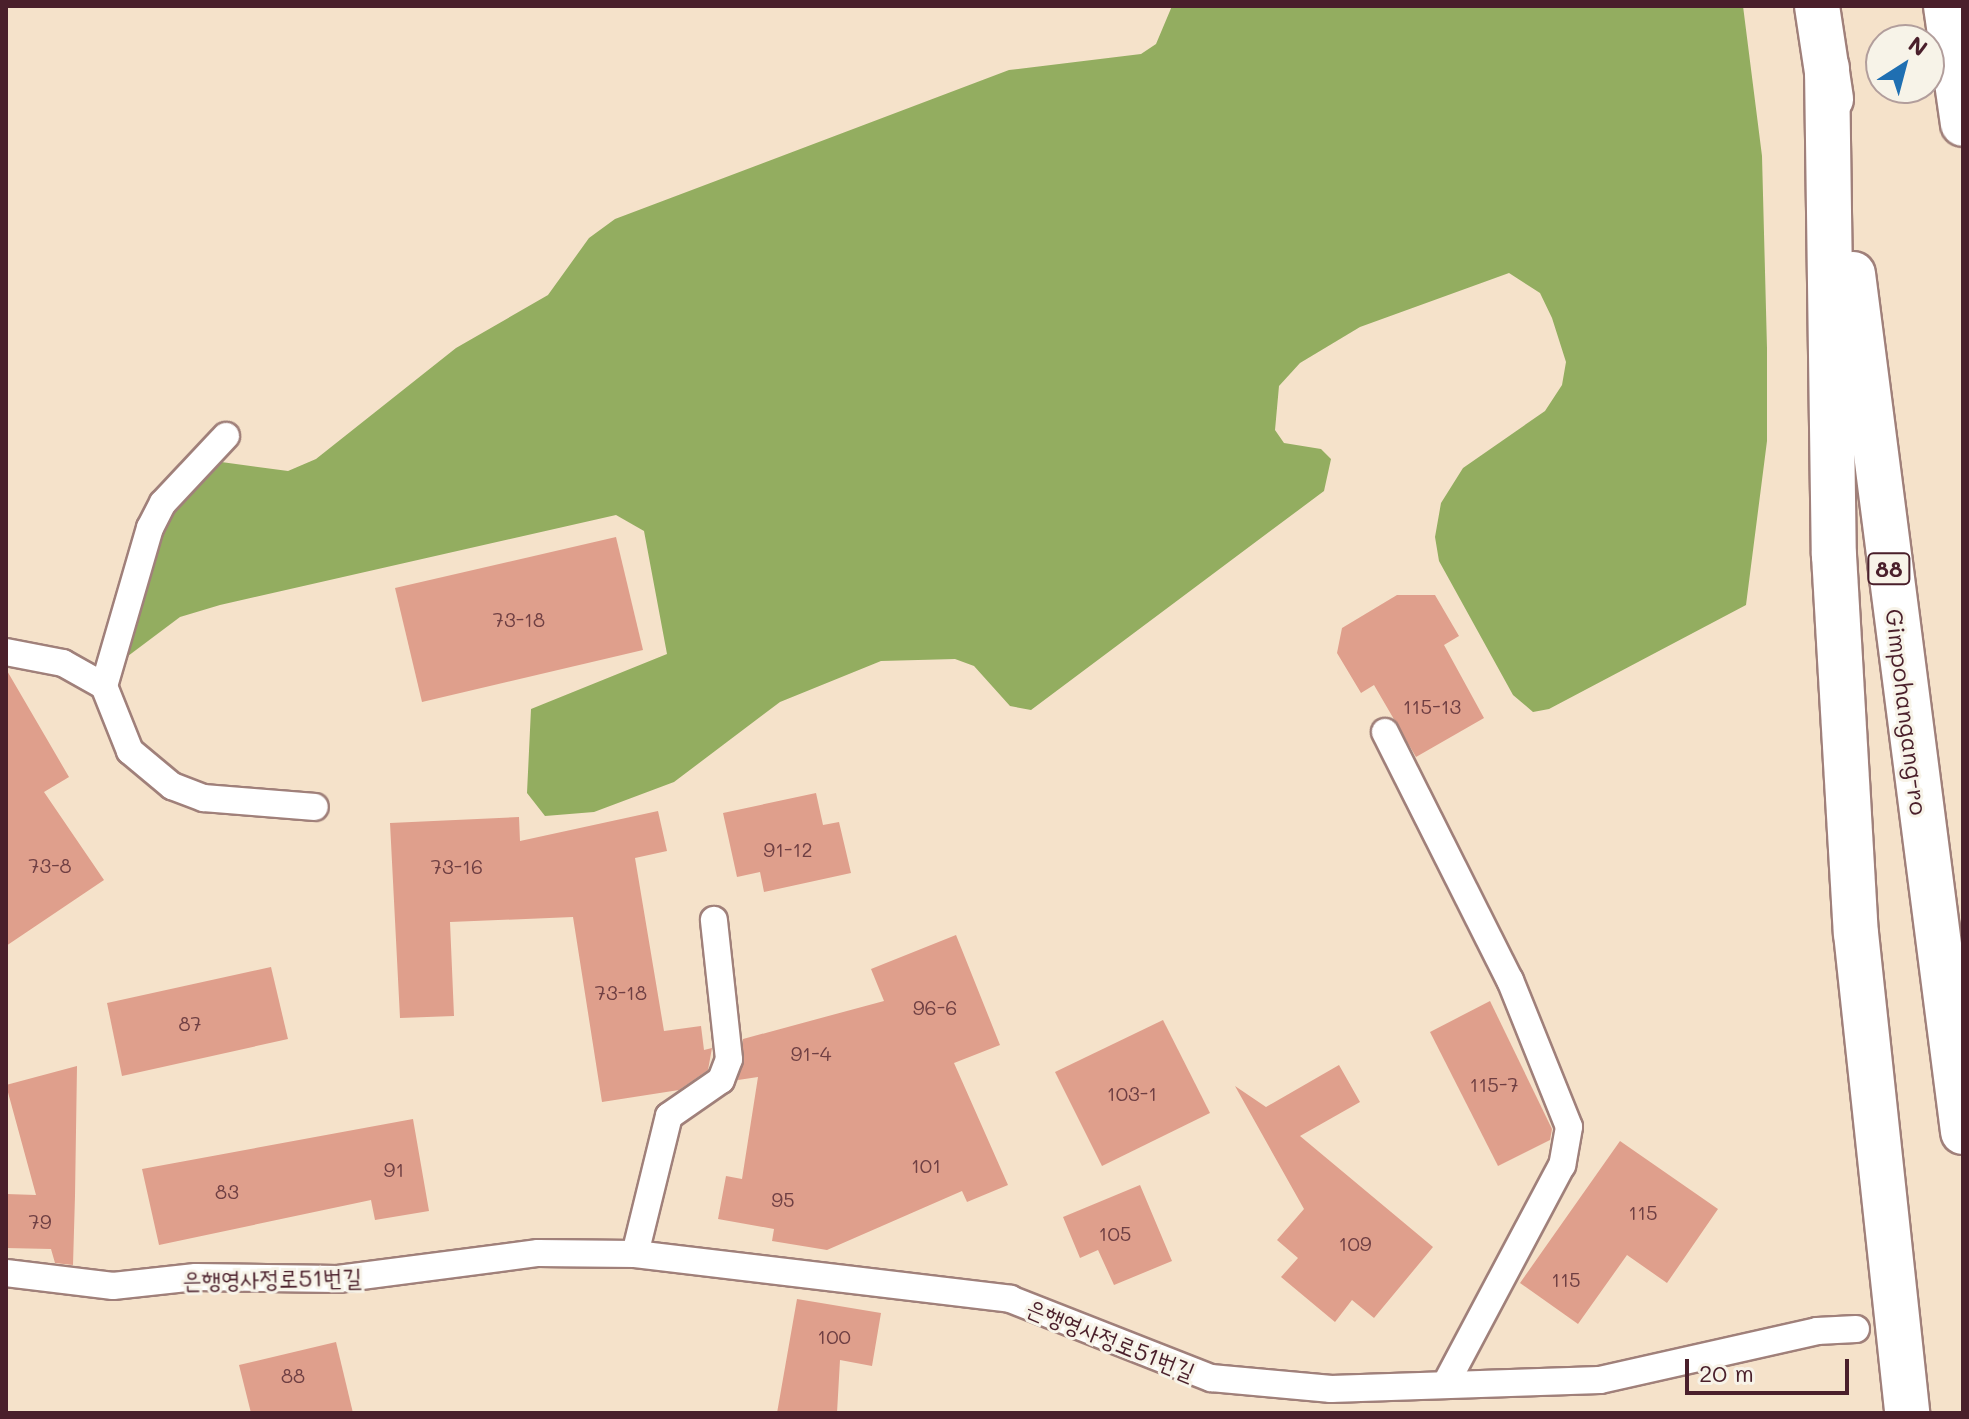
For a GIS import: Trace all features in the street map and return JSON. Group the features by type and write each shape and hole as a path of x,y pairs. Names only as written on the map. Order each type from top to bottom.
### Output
{"highway":[{"name":"Gimpohangang-ro","path":"1817,6 1963,1132"},
{"path":"1946,6 1963,124"},
{"path":"1827,68 1834,555 1856,933 1907,1413"}],"lane":[{"path":"226,436 163,503 150,528 104,686 130,751 172,786 204,798 315,807"},
{"path":"6,652 63,663 104,686"},
{"path":"1385,732 1504,966 1569,1127 1556,1178 1446,1383"},
{"path":"635,1254 664,1127 676,1107 721,1080 729,1059 714,920"},
{"name":"은행영사정로51번길","path":"6,1273 113,1286 196,1277 338,1279 538,1253 635,1254 1010,1299 1166,1364 1256,1385 1600,1380 1790,1336 1856,1329"}],"green space":[{"path":"1172,6 1743,6 1762,156 1767,348 1767,441 1746,605 1549,709 1533,712 1513,695 1439,561 1435,537 1441,503 1463,468 1545,411 1562,385 1566,362 1552,318 1540,293 1509,273 1360,327 1300,363 1279,386 1275,430 1284,443 1321,449 1331,459 1324,491 1031,710 1010,706 974,666 955,659 881,661 780,702 674,782 594,812 545,816 527,793 531,709 667,654 644,531 616,515 220,605 180,617 124,659 168,513 214,461 288,471 316,459 456,348 548,295 589,238 615,219 1009,70 1141,54 1156,44"}],"building":[{"path":"616,537 643,650 422,702 395,588"},
{"path":"1397,595 1435,595 1459,636 1444,645 1484,718 1416,757 1374,685 1361,693 1337,653 1342,628"},
{"path":"6,669 69,777 44,792 104,880 6,946"},
{"path":"816,793 823,825 839,822 851,873 764,892 760,872 737,877 723,813"},
{"path":"658,811 667,851 635,858 664,1031 701,1026 704,1050 712,1048 708,1070 679,1090 602,1102 573,917 450,922 454,1016 400,1018 390,823 519,817 520,841"},
{"path":"956,935 1000,1045 954,1063 1008,1185 967,1202 962,1191 827,1250 772,1241 774,1229 718,1219 726,1176 742,1179 758,1077 738,1080 743,1039 884,1001 871,969"},
{"path":"271,967 288,1039 122,1076 107,1003"},
{"path":"1490,1001 1552,1129 1550,1140 1498,1166 1430,1032"},
{"path":"1163,1020 1210,1113 1102,1166 1055,1072"},
{"path":"1339,1065 1360,1102 1300,1136 1433,1247 1374,1318 1352,1300 1335,1322 1281,1277 1298,1258 1277,1240 1304,1209 1235,1086 1266,1107"},
{"path":"77,1066 73,1265 55,1263 51,1249 6,1248 6,1194 36,1195 6,1085"},
{"path":"413,1119 429,1211 375,1220 371,1200 159,1245 142,1169"},
{"path":"1620,1141 1718,1209 1667,1283 1627,1255 1578,1324 1520,1283"},
{"path":"1140,1185 1172,1261 1114,1285 1098,1250 1080,1258 1063,1217"},
{"path":"797,1299 881,1313 872,1366 840,1360 837,1413 777,1413"},
{"path":"336,1342 353,1413 251,1413 239,1365"}]}
